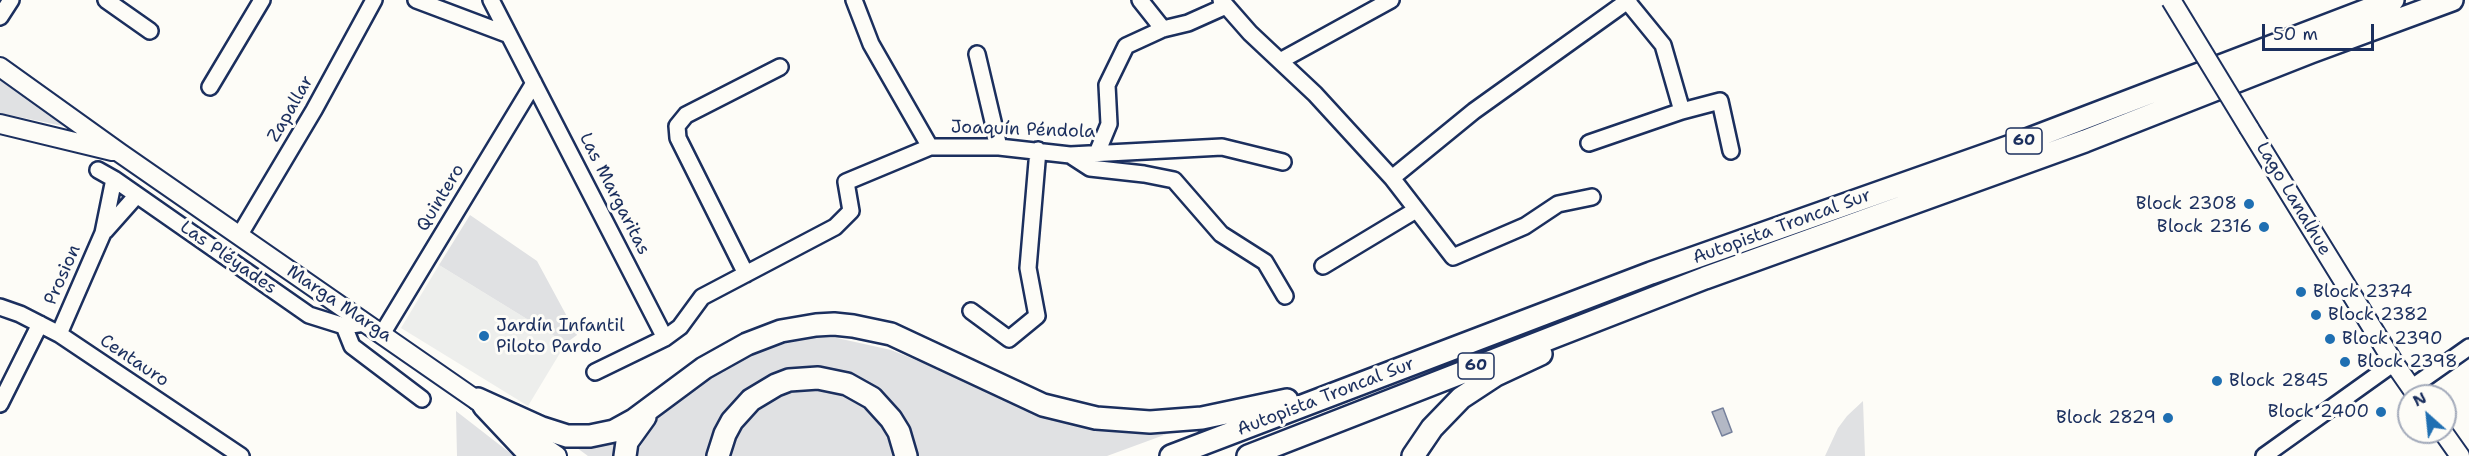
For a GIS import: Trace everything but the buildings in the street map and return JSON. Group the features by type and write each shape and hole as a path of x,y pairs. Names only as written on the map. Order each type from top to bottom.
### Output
{"highway":[{"name":"Autopista Troncal Sur","path":"1171,456 1651,273 2011,146 2393,0"},
{"name":"Autopista Troncal Sur","path":"1248,456 1705,278 2085,141 2452,0"},
{"path":"1413,456 1446,412 1478,385 1705,278"},
{"path":"478,399 542,428 567,436 590,436 614,431 653,407 704,368 747,344 781,331 816,325 854,326 891,334 1043,405 1096,418 1150,422 1202,418 1274,404 1387,374"},
{"path":"718,456 732,421 751,400 769,388 789,380 818,378 847,384 872,398 899,432 906,456"},
{"path":"478,399 531,456"},
{"path":"625,456 627,442 653,407"}],"main road":[{"name":"Lago Lanalhue","path":"2170,0 2408,384"},
{"name":"Marga Marga","path":"0,67 238,236 478,399 557,456"},
{"name":"Marga Marga","path":"3,125 120,153"}],"street":[{"path":"0,17 11,0"},
{"path":"106,0 150,31"},
{"path":"210,87 262,0"},
{"name":"Zapallar","path":"238,236 314,110 374,0"},
{"path":"416,0 509,35"},
{"name":"Las Margaritas","path":"492,0 665,338"},
{"path":"855,0 870,44 930,147"},
{"path":"1140,0 1163,29"},
{"path":"1280,62 1391,0"},
{"path":"1392,178 1474,111 1628,1 1663,45 1682,111"},
{"path":"1097,153 1109,124 1107,85 1126,46 1163,29 1188,22 1224,3 1250,33 1315,94 1392,178 1453,257 1525,226 1558,204 1592,197"},
{"path":"978,54 999,147"},
{"path":"746,274 678,138 677,126 686,115 780,68"},
{"name":"Quintero","path":"382,334 534,83"},
{"path":"1589,143 1682,111 1720,101 1731,151"},
{"name":"Joaquín Péndola","path":"665,338 680,327 702,297 835,227 851,211 846,182 930,147 999,147 1070,155 1222,147 1283,162"},
{"path":"972,310 1009,339 1037,316 1028,268 1038,150"},
{"path":"1070,155 1090,168 1173,180 1221,234 1265,262 1285,296"},
{"name":"Las Pléyades","path":"98,170 309,315 344,326 365,323"},
{"name":"Prosion","path":"58,334 103,233 114,179"},
{"name":"Prosion","path":"103,233 137,195"},
{"path":"1323,266 1416,210"},
{"name":"Centauro","path":"0,307 58,334 241,456"},
{"path":"0,404 40,324"},
{"name":"Marga Marga","path":"344,326 352,346 422,399"},
{"path":"595,372 665,338"},
{"path":"2424,384 2469,347"},
{"path":"2264,456 2394,363"}],"shaded area":[{"path":"0,75 83,134 63,126 0,113"},
{"path":"470,215 537,261 577,335 566,343 439,265"},
{"name":"Jardín Infantil Piloto Pardo","path":"439,265 566,343 528,406 401,328"},
{"path":"794,338 837,338 891,350 1038,409 1186,427 1107,456 916,456 913,443 821,369 718,424 707,456 635,456 657,417 708,377 761,348"},
{"path":"825,383 862,398 890,426 899,456 724,456 729,428 788,386"},
{"path":"1863,401 1865,456 1825,456 1838,428"},
{"path":"1723,408 1732,432 1722,436 1712,412"},
{"path":"456,411 514,456 457,456"},
{"path":"623,434 613,456 588,456 573,445"}],"place":[{"name":"Block 2308","path":"2249,204"},
{"name":"Block 2316","path":"2264,227"},
{"name":"Block 2374","path":"2301,292"},
{"name":"Block 2382","path":"2316,315"},
{"name":"Jardín Infantil Piloto Pardo","path":"484,336"},
{"name":"Block 2390","path":"2330,339"},
{"name":"Block 2398","path":"2345,362"},
{"name":"Block 2845","path":"2217,381"},
{"name":"Block 2400","path":"2381,412"},
{"name":"Block 2829","path":"2168,418"}]}
